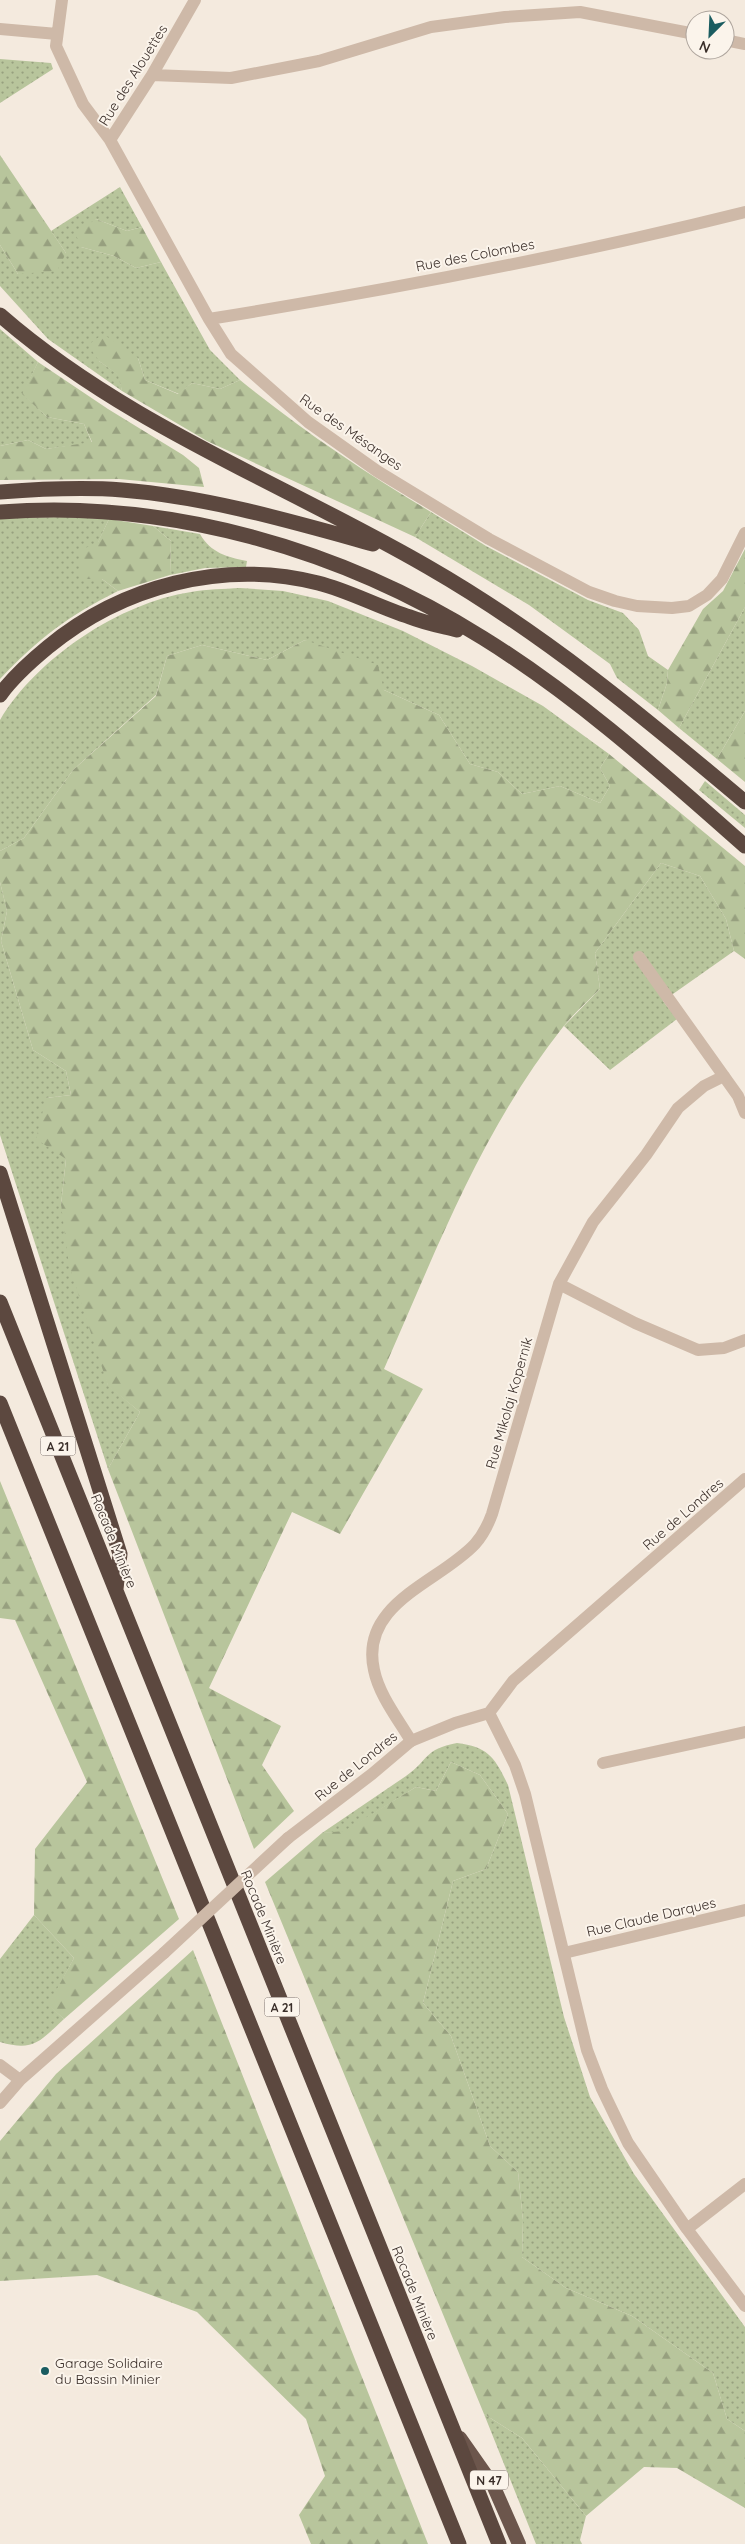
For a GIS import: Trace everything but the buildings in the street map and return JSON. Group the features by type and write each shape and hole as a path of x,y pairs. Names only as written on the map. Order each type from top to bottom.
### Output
{"highway":[{"path":"0,315 47,354 130,409 403,552 505,614 549,644 745,802"},
{"path":"0,492 122,490 201,501 262,513 403,552"},
{"path":"0,512 70,510 118,513 196,524 260,539 320,558 392,588 482,638 563,693 667,777 745,846"},
{"path":"0,695 32,660 97,612 145,592 188,579 263,575 282,576 318,583 359,596 410,618 482,638"},
{"path":"0,1173 120,1554 116,1590"},
{"name":"Rocade Minière","path":"0,1302 498,2544"},
{"name":"A 21","path":"0,1403 459,2544"},
{"path":"0,1432 21,1457"},
{"name":"N 47","path":"450,2422 493,2485 519,2544"}],"street":[{"name":"Rue des Mésanges","path":"62,0 56,46 83,104 110,140 231,354 308,422 377,470 489,540 589,592 615,601 637,606 663,608 689,606 707,595 722,579 745,533"},
{"name":"Rue des Alouettes","path":"110,140 152,75 195,0"},
{"path":"152,75 231,78 319,61 431,27 505,17 580,12 685,32"},
{"path":"0,29 57,34"},
{"name":"Rue des Colombes","path":"209,318 292,305 633,240 745,212"},
{"path":"639,958 738,1096 745,1113"},
{"name":"Rue Mikolaj Kopernik","path":"411,1741 380,1687 374,1670 372,1652 383,1618 395,1604 476,1544 485,1530 492,1514 559,1284 593,1222 646,1155 678,1108 704,1086 724,1076"},
{"path":"559,1284 635,1323 698,1350 724,1348 745,1340"},
{"name":"Rue de Londres","path":"0,2103 20,2080 164,1953 288,1838 372,1774 411,1741 455,1723 489,1714 513,1681 745,1480"},
{"path":"489,1714 514,1764 525,1794 587,2050 602,2089 628,2143 687,2228 745,2306"},
{"path":"603,1763 745,1732"},
{"name":"Rue Claude Darques","path":"564,1953 745,1910"},
{"path":"0,2065 20,2080"},
{"path":"687,2228 745,2184"}],"green space":[{"path":"0,59 51,63 53,69 0,103"},
{"path":"0,155 66,253 57,271 18,274 0,245"},
{"path":"120,187 142,227 127,231 96,219 81,247 114,256 136,268 161,262 210,350 240,380 220,389 192,383 179,394 145,380 138,358 99,361 119,375 122,391 48,339 0,286 0,245 18,274 66,253 51,231"},
{"path":"96,219 127,231 142,227 161,262 136,268 114,256 81,247 75,233"},
{"path":"0,329 38,362 23,394 47,417 84,424 92,443 46,449 28,440 0,446"},
{"path":"103,334 138,358 145,380 178,394 192,383 220,389 240,380 286,416 333,449 431,512 415,537 207,441 122,391 118,375 99,361 88,345"},
{"path":"38,362 108,409 183,455 199,468 204,487 119,479 0,480 0,446 28,440 46,449 92,442 84,424 47,417 22,394"},
{"path":"431,512 486,546 588,600 623,613 639,630 648,656 668,670 667,683 658,710 617,678 610,664 529,605 415,537"},
{"path":"67,517 109,519 81,579 102,579 118,591 55,629 28,651 0,679 0,518"},
{"path":"109,519 153,526 171,541 170,575 118,591 102,579 81,579 79,551 98,542"},
{"path":"153,526 200,534 214,550 233,558 247,561 246,567 205,568 170,575 171,541"},
{"path":"745,549 745,607 679,728 658,710 667,683 668,670 703,609 723,591"},
{"path":"240,588 283,591 328,601 403,631 472,666 543,706 609,754 600,768 610,786 600,803 560,786 522,794 498,772 470,764 439,715 384,690 305,640 267,660 202,645 167,656 156,695 73,770 24,838 0,851 0,720 35,675 82,637 136,608 164,598 191,592"},
{"path":"745,607 745,711 717,759 679,728"},
{"path":"305,640 378,665 384,690 439,715 470,764 498,772 522,794 560,786 600,803 610,786 600,768 609,754 745,866 745,959 734,951 726,919 700,876 661,863 595,953 600,989 567,1022 534,1066 484,1149 442,1236 384,1369 423,1389 340,1534 292,1512 209,1688 281,1726 262,1765 294,1811 254,1849 108,1469 140,1412 108,1386 69,1265 61,1205 66,1159 36,1139 46,1098 71,1095 66,1071 33,1050 1,941 7,911 0,882 0,851 24,838 73,770 156,696 167,656 202,645 267,660"},
{"path":"745,711 745,782 717,759"},
{"path":"705,781 745,815 745,828 699,790"},
{"path":"661,863 700,876 726,919 734,951 663,1001 677,1019 610,1070 564,1026 600,989 595,953"},
{"path":"0,882 7,911 1,941 33,1050 66,1071 71,1095 46,1098 66,1159 61,1205 108,1385 140,1412 108,1469 0,1135"},
{"path":"0,1481 179,1919 64,2019 48,2005 74,1958 34,1915 35,1849 87,1782 15,1620 0,1618"},
{"path":"457,1743 477,1747 490,1755 508,1785 564,2017 590,2097 634,2174 745,2327 745,2431 727,2419 713,2373 632,2316 566,2288 522,2257 523,2220 518,2172 490,2146 451,2036 423,2003 453,1881 486,1869 508,1814 480,1775 451,1762 436,1791 416,1787 344,1832 322,1833 406,1776 438,1748"},
{"path":"451,1762 480,1775 508,1814 486,1869 453,1881 423,2003 451,2036 490,2146 518,2172 523,2220 522,2257 566,2288 632,2316 713,2373 727,2419 745,2431 745,2508 677,2468 644,2467 586,2516 522,2438 484,2414 265,1882 322,1833 344,1831 416,1787 436,1791"},
{"path":"34,1915 74,1958 49,2005 64,2019 36,2042 21,2046 12,2045 0,2042 0,1959"},
{"path":"193,1950 428,2544 311,2544 299,2515 325,2476 306,2419 197,2312 97,2275 0,2281 0,2141 56,2074"},
{"path":"484,2414 522,2438 586,2516 580,2540 582,2544 536,2544"}],"place":[{"name":"Garage Solidaire du Bassin Minier","path":"45,2371"}]}
